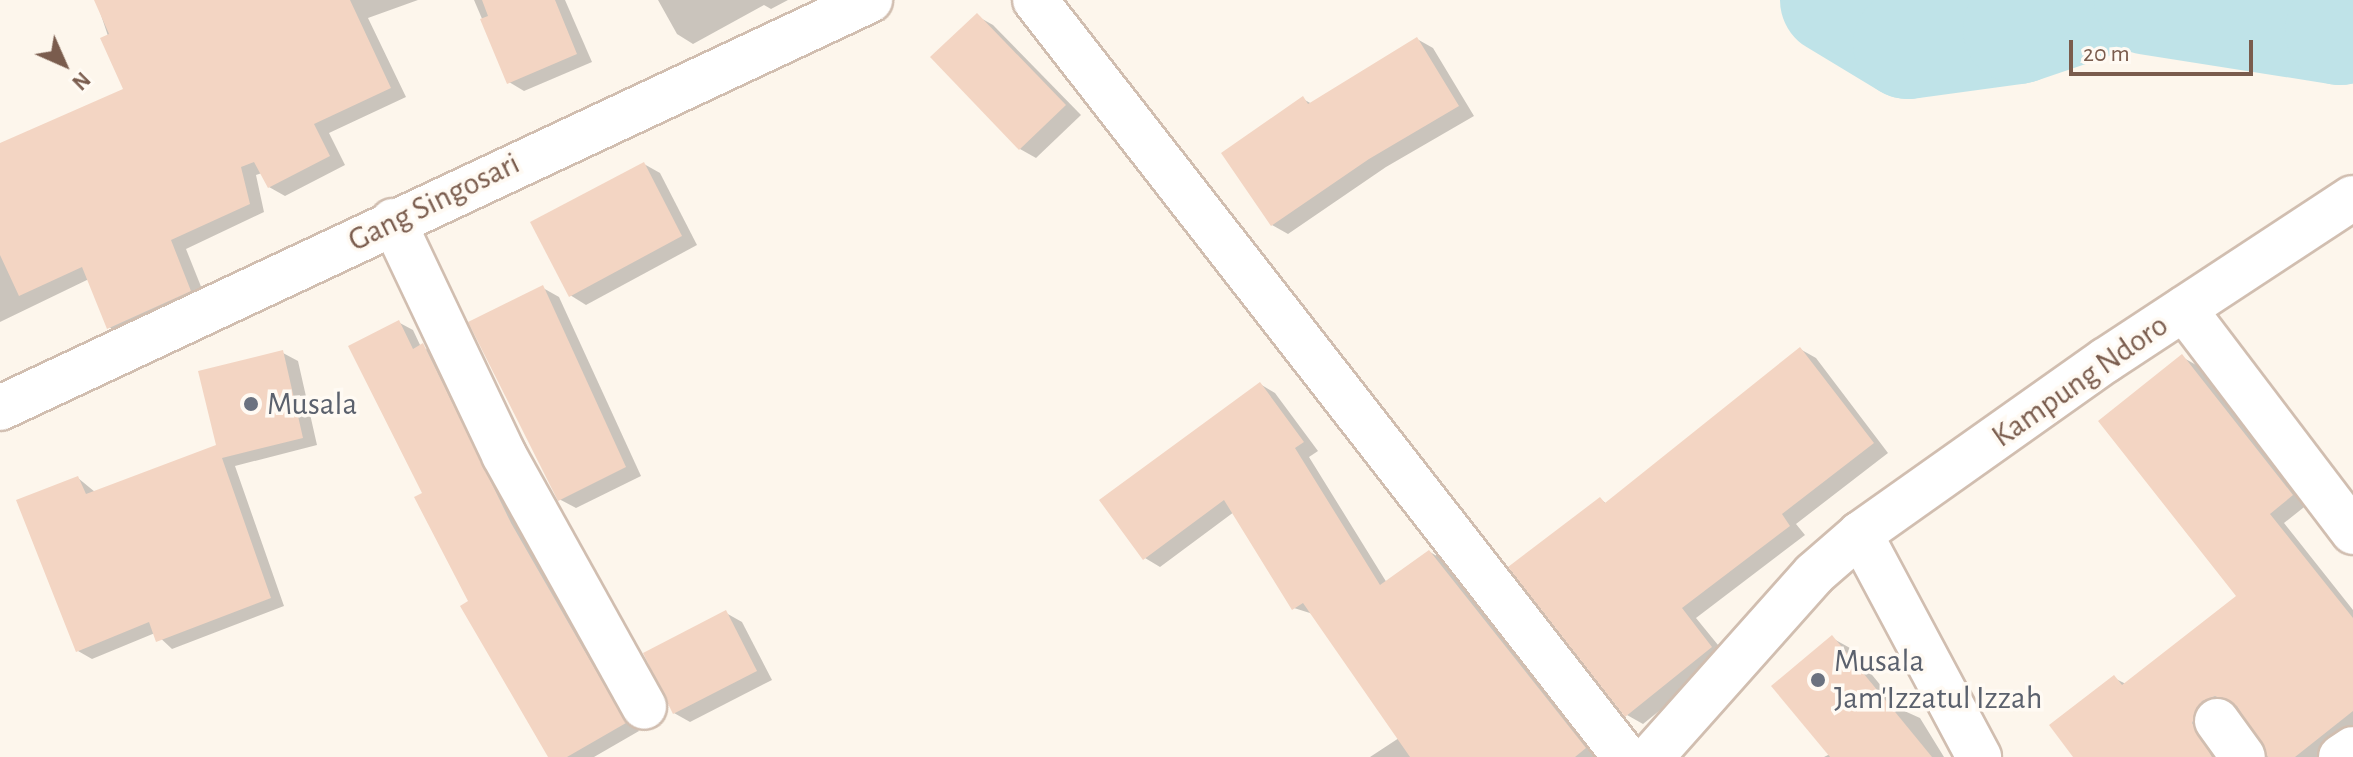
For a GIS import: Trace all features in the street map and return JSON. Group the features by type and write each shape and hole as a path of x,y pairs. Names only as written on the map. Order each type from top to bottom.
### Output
{"street":[{"name":"Gang Singosari","path":"0,408 172,332 393,221 870,0"},
{"path":"1035,0 1625,757"},
{"name":"Kampung Ndoro","path":"1651,757 1814,574 1860,534 2184,309 2353,198"},
{"path":"393,221 504,455 644,707"},
{"path":"2184,309 2353,532"},
{"path":"1860,534 1979,757"},
{"path":"2217,721 2243,757"},
{"path":"2341,757 2353,749"}],"building":[{"path":"94,0 350,0 391,88 314,124 330,156 268,188 254,162 241,167 250,204 171,240 191,291 107,329 82,267 19,296 0,255 0,143 123,89 100,38 109,34"},
{"path":"482,0 555,0 577,54 507,84 480,19 488,16"},
{"path":"977,13 1066,105 1019,150 930,57"},
{"path":"1417,37 1459,106 1369,159 1271,226 1221,153 1303,96 1308,104"},
{"path":"644,162 682,236 569,297 530,222"},
{"path":"543,285 626,467 558,501 468,322"},
{"path":"399,320 413,349 423,343 511,523 626,723 567,757 548,757 460,606 468,601 414,497 422,493 348,346"},
{"path":"1800,347 1874,443 1782,514 1790,526 1682,608 1712,647 1625,717 1508,567 1600,497 1605,503"},
{"path":"283,350 303,438 222,458 271,598 156,642 149,622 76,652 16,500 78,476 86,494 216,445 198,371"},
{"path":"2182,354 2293,495 2270,514 2353,618 2353,711 2295,757 2268,757 2237,706 2215,696 2202,701 2192,723 2212,757 2073,757 2049,725 2114,675 2122,685 2236,596 2098,421"},
{"path":"1260,382 1304,442 1295,448 1380,585 1429,550 1586,748 1575,757 1410,757 1303,603 1292,610 1224,500 1143,560 1099,500"},
{"path":"726,610 757,671 673,714 643,653"},
{"path":"1832,635 1932,757 1830,757 1771,686"}],"waterway":[{"path":"1835,0 1908,44 2018,29 2103,0"},
{"path":"2149,0 2340,30 2353,26"}],"place":[{"name":"Musala","path":"251,404"},
{"name":"Musala Jam'Izzatul Izzah","path":"1818,680"}]}
